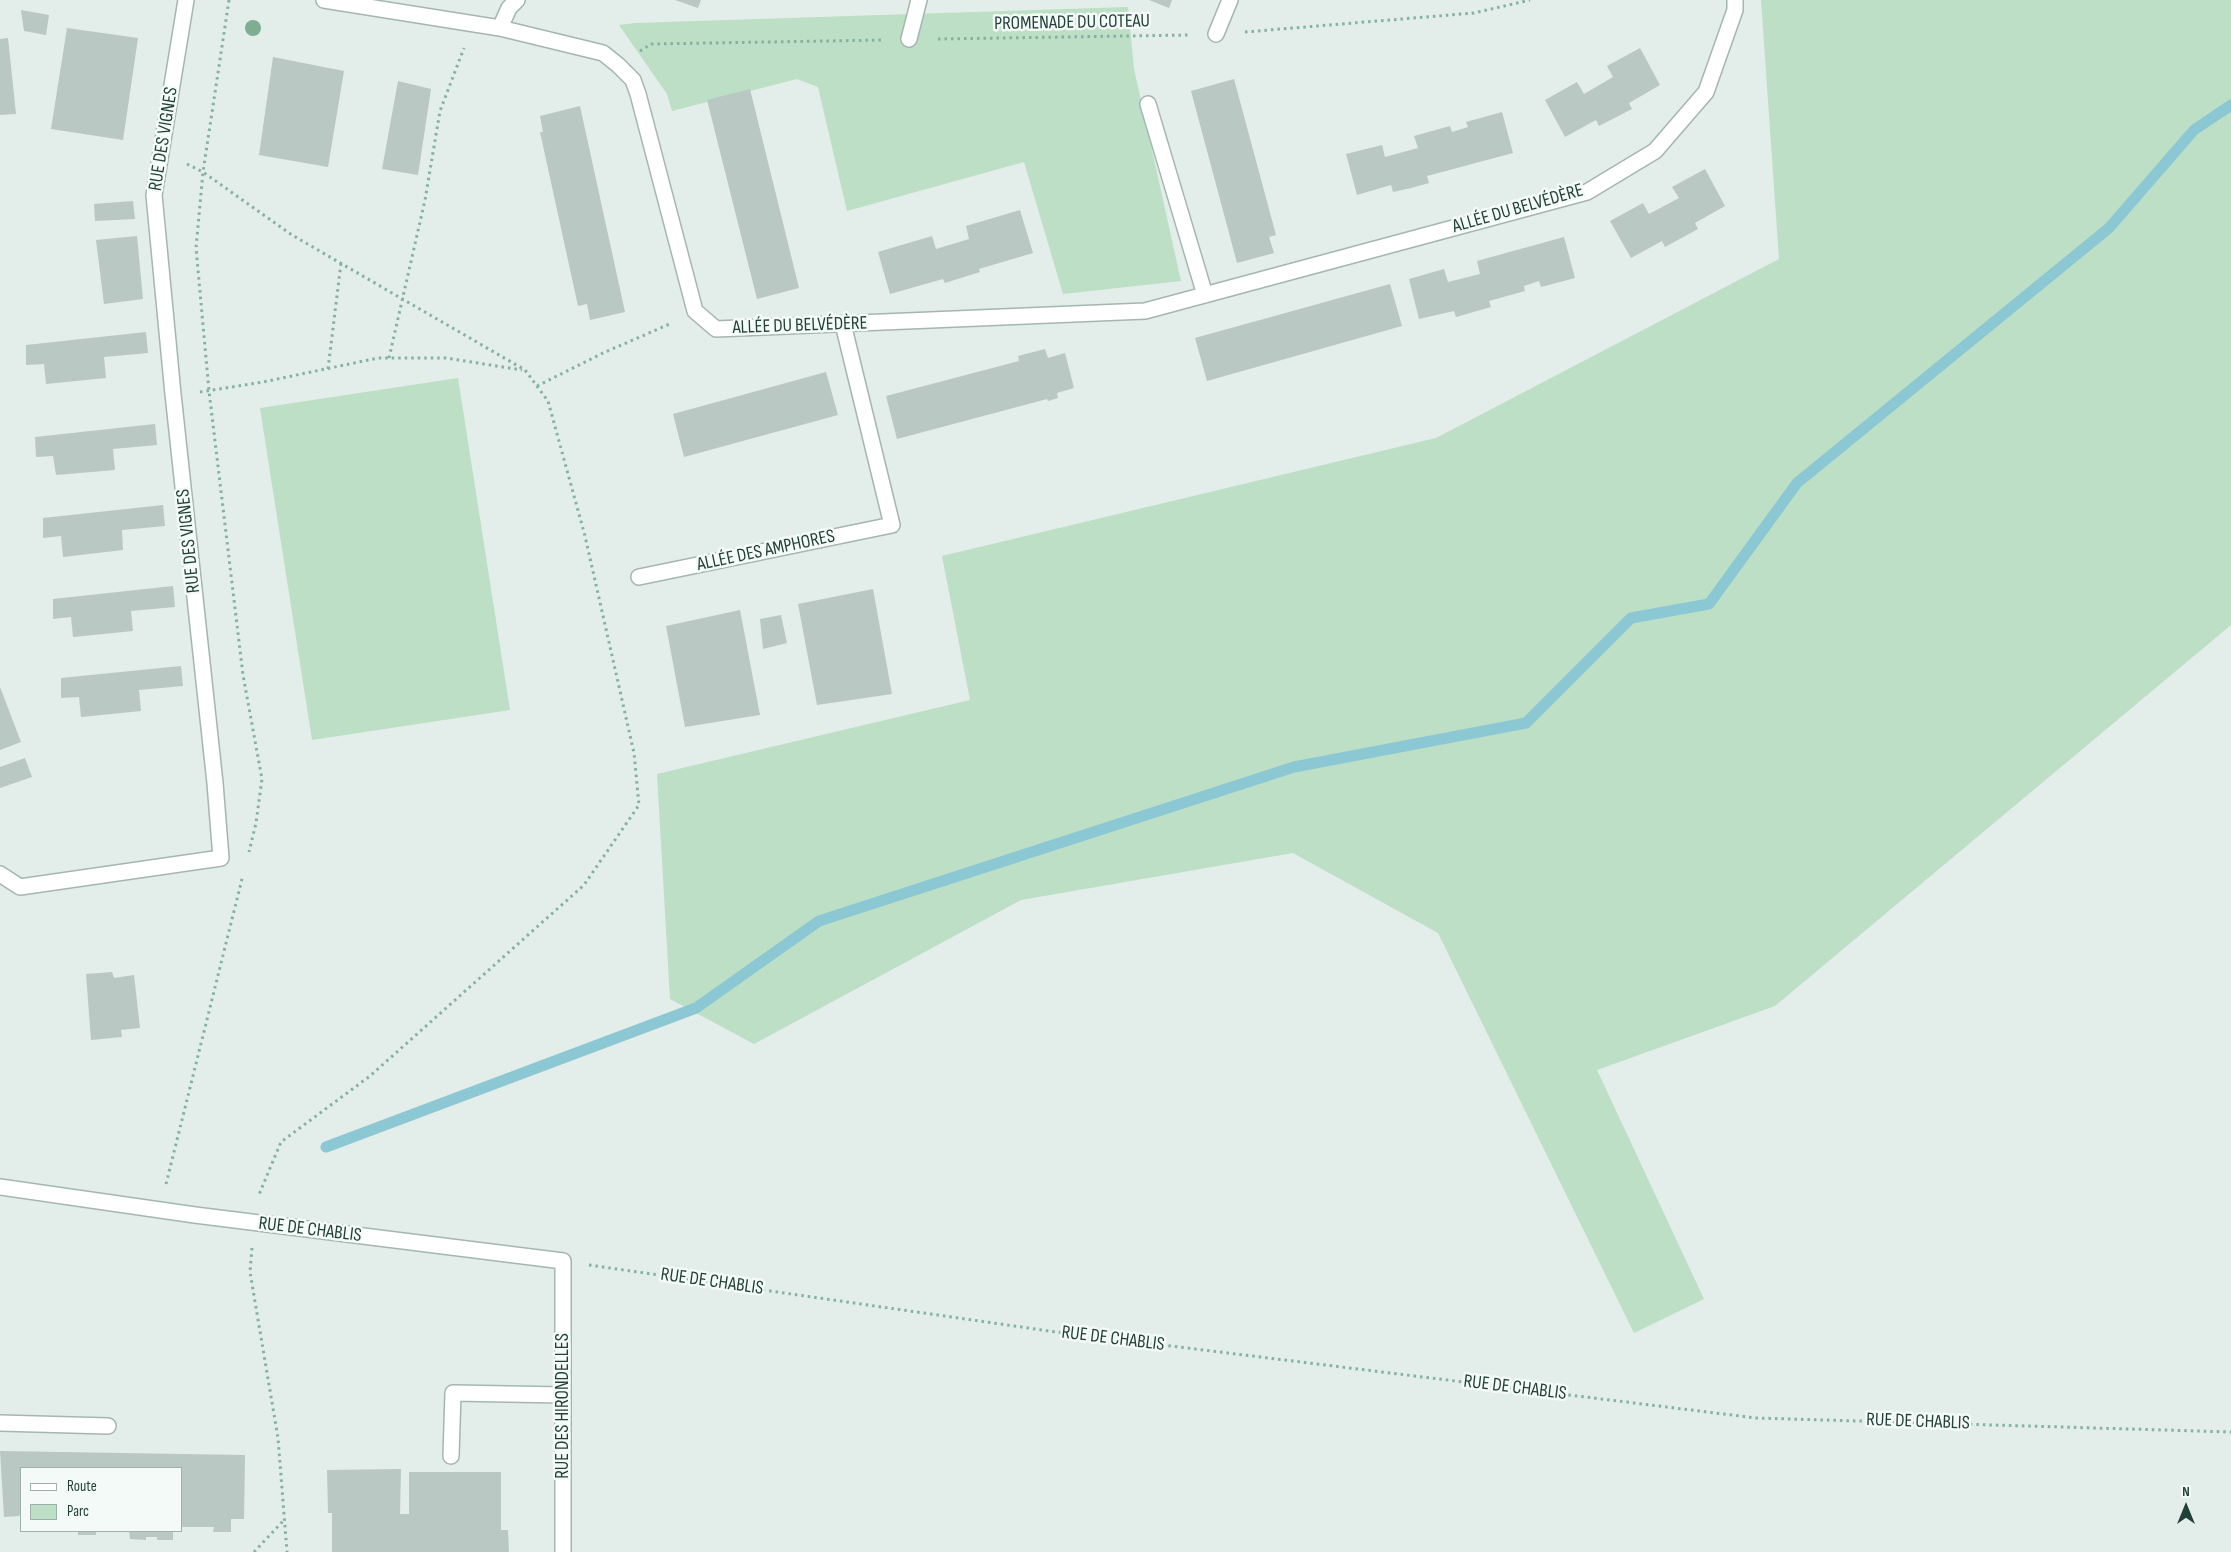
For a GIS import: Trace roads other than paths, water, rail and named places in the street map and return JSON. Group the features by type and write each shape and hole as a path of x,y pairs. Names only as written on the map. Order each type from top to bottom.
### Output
{"street":[{"name":"RUE DES VIGNES","path":"0,874 20,887 221,858 214,773 173,394 154,195 186,0"},
{"path":"324,0 500,28 508,8 517,0"},
{"path":"909,39 919,0"},
{"path":"1216,34 1230,0"},
{"name":"ALLÉE DU BELVÉDÈRE","path":"500,28 603,53 618,64 633,80 695,311 716,329 1145,311 1587,192 1655,152 1706,92 1735,10 1735,0"},
{"path":"1148,104 1205,295"},
{"name":"ALLÉE DES AMPHORES","path":"639,577 892,525 844,324"},
{"name":"RUE DE CHABLIS","path":"0,1187 253,1223 562,1261"},
{"name":"RUE DES HIRONDELLES","path":"562,1261 563,1552"},
{"path":"451,1456 453,1393 563,1395"},
{"path":"0,1423 108,1426"}],"waterway":[{"path":"326,1147 696,1008 819,921 1294,767 1526,723 1631,618 1709,604 1797,483 2109,228 2194,130 2231,105"}]}
